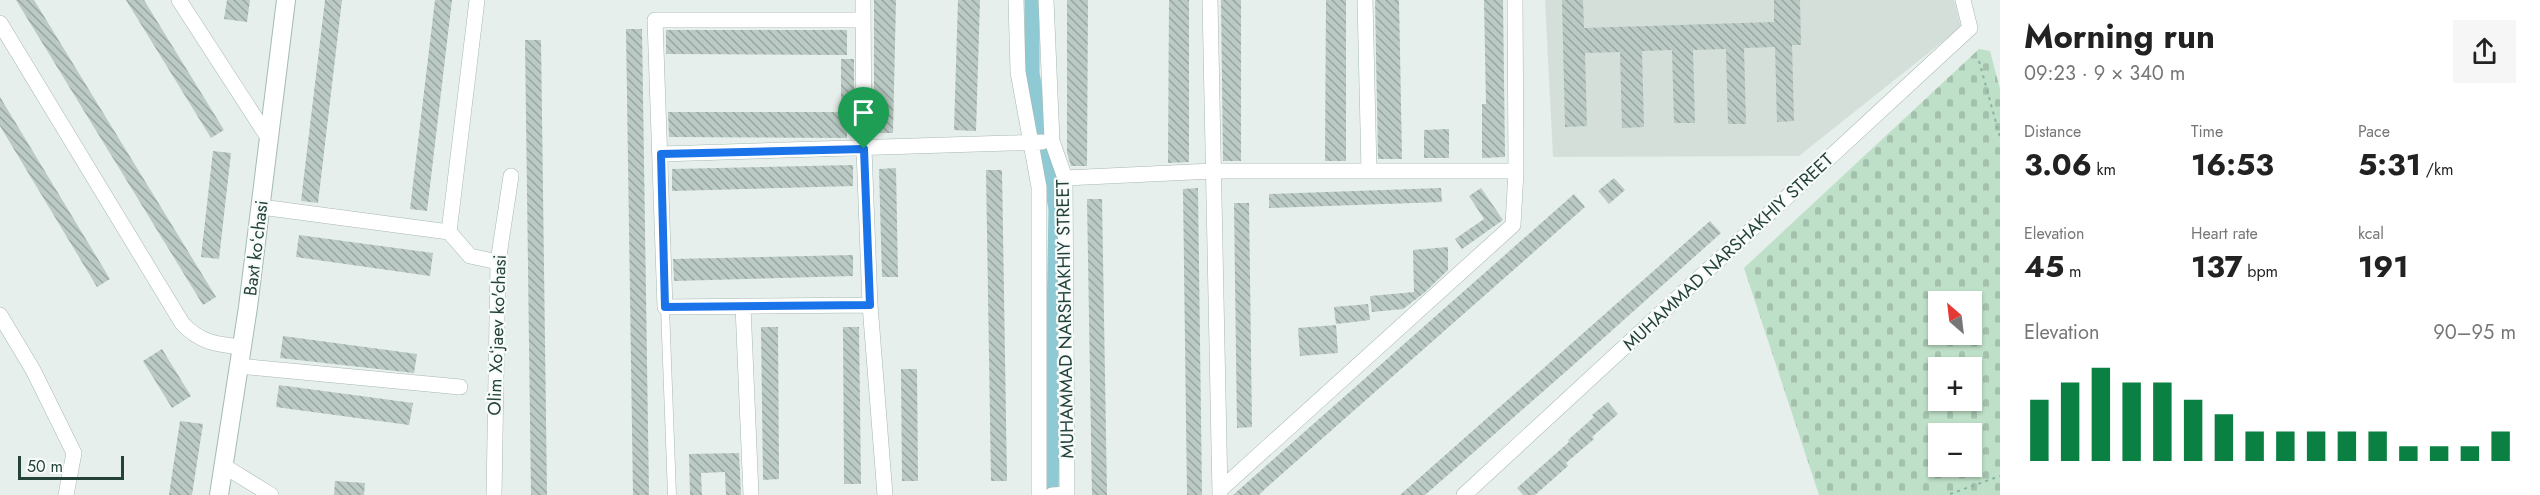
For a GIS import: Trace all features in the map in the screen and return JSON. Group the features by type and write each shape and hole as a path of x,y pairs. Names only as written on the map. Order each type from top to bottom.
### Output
{"main road":[{"name":"Baxt koʻchasi","path":"219,495 243,347 286,0"}],"street":[{"path":"179,0 269,139"},
{"path":"449,232 477,0"},
{"path":"863,0 864,149 870,305 885,495"},
{"path":"1016,0 1018,72 1039,187 1039,495"},
{"name":"MUHAMMAD NARSHAKHIY STREET","path":"1046,0 1052,141 1065,178 1062,495"},
{"path":"1210,0 1220,492"},
{"path":"1365,0 1369,171"},
{"path":"1220,492 1514,225 1515,0"},
{"name":"MUHAMMAD NARSHAKHIY STREET","path":"1464,495 1970,28 1964,0"},
{"path":"863,20 655,20 665,307 870,305"},
{"path":"0,24 182,323 193,335 215,345 243,347"},
{"path":"661,154 1052,141"},
{"path":"1065,178 1213,171 1516,171"},
{"name":"Olim Xoʻjaev ko'chasi","path":"494,495 498,262 511,176"},
{"path":"261,207 449,232 470,256 498,262"},
{"path":"743,306 751,495"},
{"path":"0,315 33,370 74,453 66,495"},
{"path":"239,366 460,387"},
{"path":"224,466 271,495"}],"lane":[{"path":"665,307 672,495"}],"path":[{"path":"1979,62 2000,137"},
{"path":"1950,494 2000,476"}],"shaded area":[{"path":"1545,0 1954,0 1961,27 1799,156 1553,157"}],"green space":[{"path":"1979,49 1990,51 2000,89 2000,495 1819,495 1744,268"}],"building":[{"path":"16,0 34,0 216,297 203,305"},
{"path":"126,0 144,0 224,130 211,138"},
{"path":"227,0 250,0 247,22 224,19"},
{"path":"325,0 342,0 318,203 301,201"},
{"path":"435,0 452,0 427,211 410,209"},
{"path":"874,0 896,0 893,133 874,133"},
{"path":"958,0 980,0 976,131 954,130"},
{"path":"1067,0 1088,0 1087,166 1071,166 1067,153"},
{"path":"1169,0 1189,0 1189,162 1168,163"},
{"path":"1221,0 1241,0 1241,161 1223,161"},
{"path":"1326,0 1346,0 1346,161 1325,161"},
{"path":"1375,0 1399,0 1402,159 1378,159"},
{"path":"1484,0 1503,0 1505,157 1482,158 1482,104 1486,104"},
{"path":"1562,0 1583,0 1584,28 1774,22 1774,0 1800,0 1801,45 1792,45 1794,121 1777,122 1775,47 1744,48 1746,124 1728,124 1726,49 1693,50 1695,123 1674,123 1672,50 1642,51 1644,127 1622,128 1620,52 1585,53 1587,126 1565,127"},
{"path":"626,29 642,29 649,495 633,495"},
{"path":"666,30 847,30 847,55 666,54"},
{"path":"525,40 541,40 547,495 531,495"},
{"path":"841,59 854,59 854,110 841,110"},
{"path":"0,97 110,279 97,287 0,126"},
{"path":"668,112 847,112 847,138 669,137"},
{"path":"1449,129 1449,158 1424,158 1424,130"},
{"path":"213,151 231,153 219,259 201,257"},
{"path":"853,165 853,186 672,191 672,169"},
{"path":"896,168 898,277 882,277 879,169"},
{"path":"986,170 1002,170 1007,481 991,481"},
{"path":"1614,178 1625,190 1609,204 1598,191"},
{"path":"1198,188 1202,495 1187,495 1183,189"},
{"path":"1441,188 1442,202 1269,208 1269,194"},
{"path":"1481,188 1503,220 1462,249 1455,239 1484,219 1469,196"},
{"path":"1574,194 1585,207 1259,495 1233,495"},
{"path":"1087,199 1102,199 1107,495 1092,495"},
{"path":"1234,203 1249,203 1252,427 1237,428"},
{"path":"1710,221 1721,233 1570,368 1425,495 1400,495"},
{"path":"299,235 433,253 430,276 296,257"},
{"path":"1448,247 1448,270 1424,293 1403,309 1372,312 1370,296 1414,292 1413,250"},
{"path":"853,255 853,276 674,281 673,259"},
{"path":"1368,304 1370,320 1336,324 1334,307"},
{"path":"1336,325 1338,353 1300,356 1298,328"},
{"path":"761,327 778,327 779,479 763,480"},
{"path":"843,327 859,327 861,484 844,484"},
{"path":"283,336 417,354 414,373 280,358"},
{"path":"162,349 191,396 172,408 143,361"},
{"path":"901,369 917,369 918,481 902,481"},
{"path":"279,385 413,403 409,425 276,407"},
{"path":"1608,402 1618,414 1566,463 1568,466 1535,495 1523,495 1517,488 1569,442 1568,440 1594,417 1592,415"},
{"path":"180,421 203,424 192,495 169,495"},
{"path":"739,453 741,495 726,495 725,472 701,473 702,495 690,495 689,454"},
{"path":"335,481 365,483 364,495 334,495"}],"waterway":[{"path":"1032,0 1032,73 1056,209 1051,495"}],"route":[{"path":"864,149 870,305 665,307 661,154 864,149"}]}
